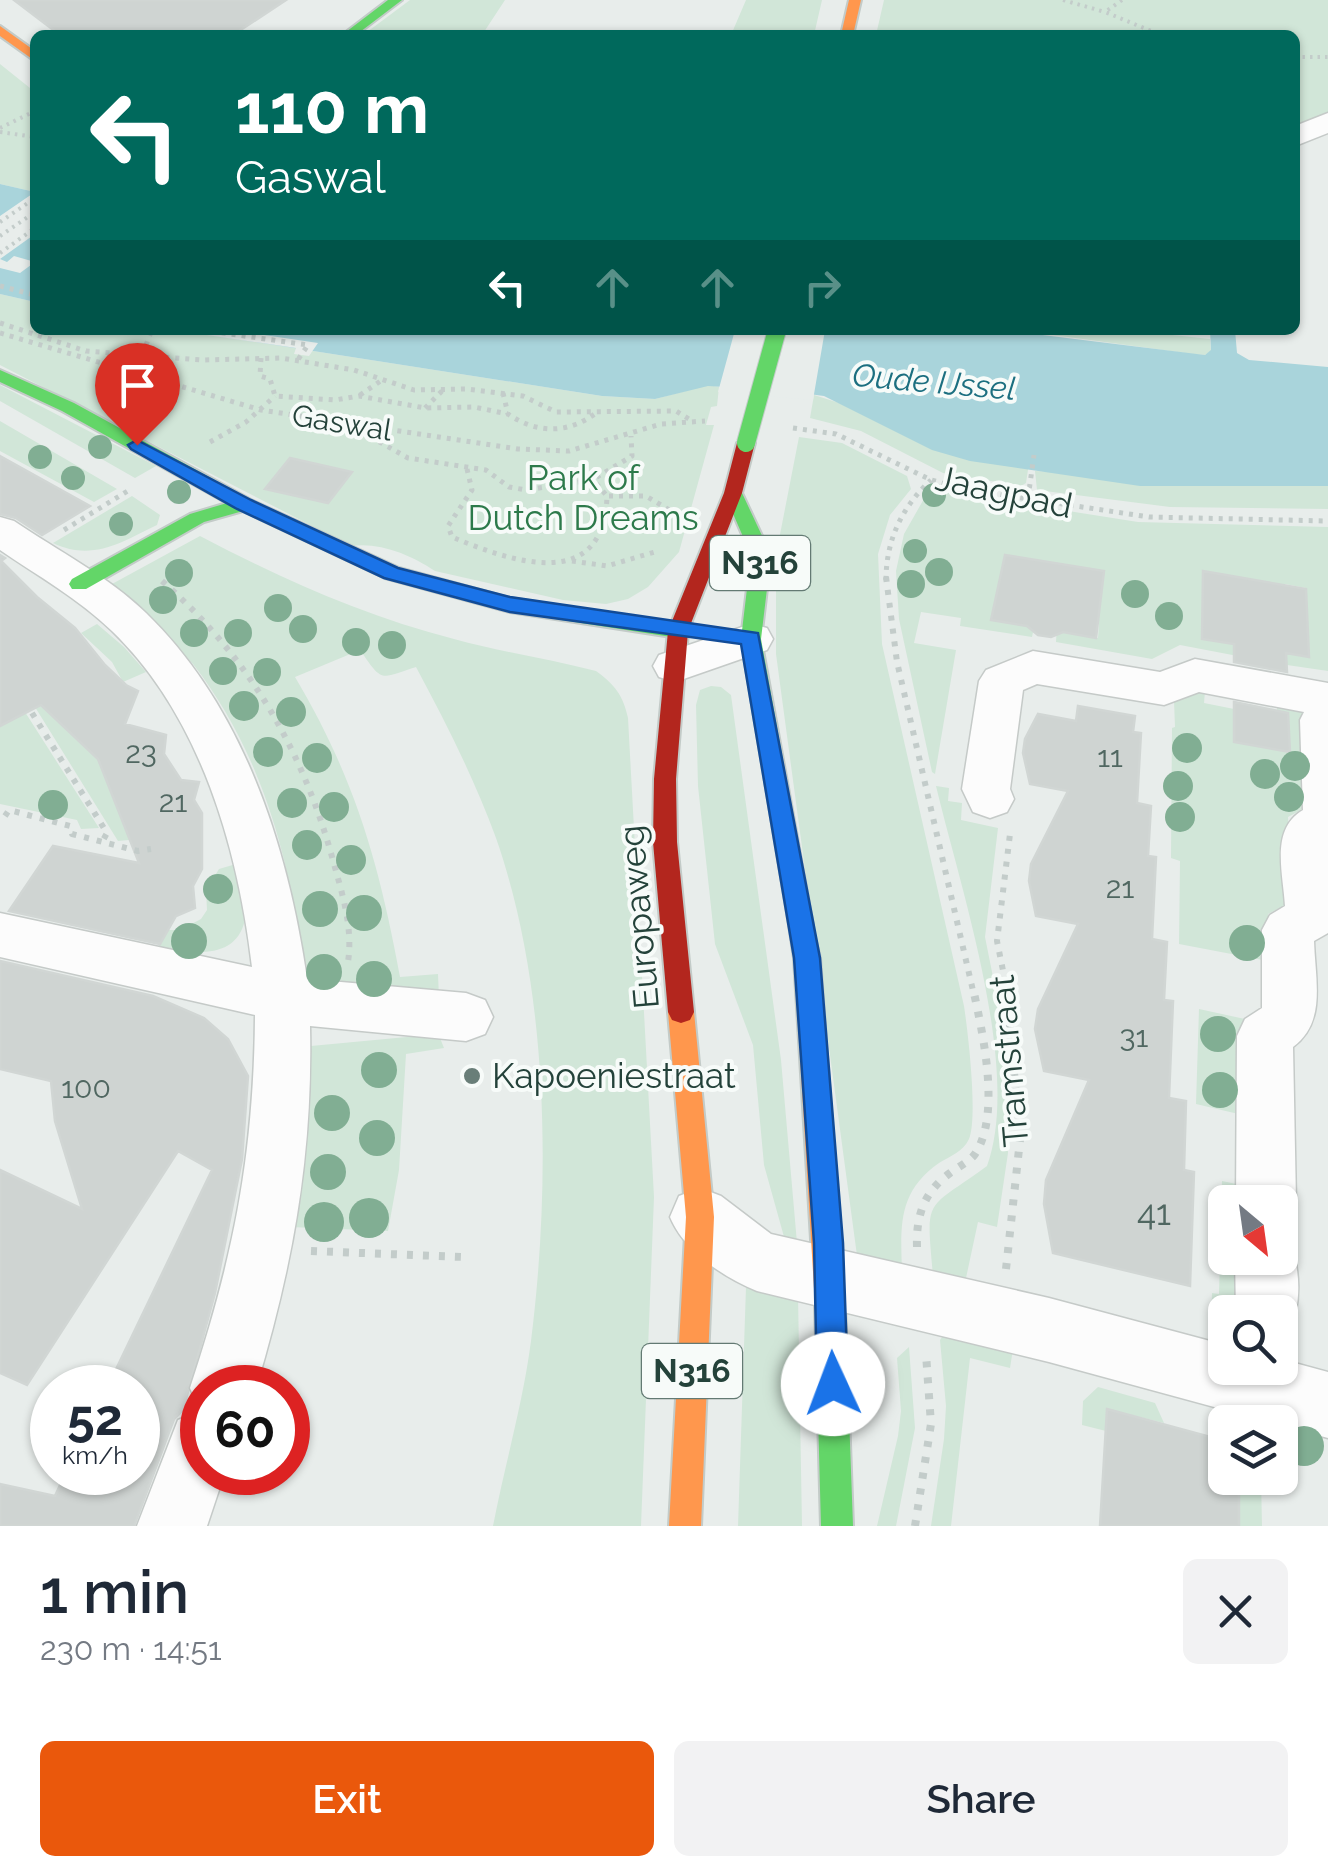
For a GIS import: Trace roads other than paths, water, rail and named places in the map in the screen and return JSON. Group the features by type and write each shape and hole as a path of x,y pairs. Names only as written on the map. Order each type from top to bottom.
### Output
{"main road":[{"path":"355,30 396,0"},
{"path":"848,30 854,0"},
{"path":"0,30 30,53"},
{"name":"Europaweg","path":"684,1526 700,1217 665,842 669,652 733,493 776,335"},
{"path":"0,375 54,399 244,504 392,573 669,652"},
{"name":"N316","path":"733,493 761,555 751,638 807,958 830,1278 836,1526"},
{"path":"167,502 226,536"},
{"path":"80,584 197,518 244,504"}],"street":[{"path":"1300,135 1328,122"},
{"path":"0,530 80,584 142,635 190,693 238,786 271,904 281,1000 282,1138 263,1249 230,1365"},
{"path":"669,652 751,638"},
{"path":"1001,814 986,789 1002,681 1034,667 1164,689 1195,675 1328,700"},
{"path":"1266,1185 1265,1036 1289,1020 1288,930 1311,917 1306,832 1328,819 1324,720 1328,717"},
{"path":"0,935 233,984 281,1000 466,1018"},
{"path":"700,1217 756,1260 922,1302 1208,1364"},
{"path":"1285,1385 1328,1404"},
{"path":"172,1526 183,1495"}],"water":[{"path":"0,184 30,191 30,301 0,294"},
{"name":"Oude IJssel","path":"210,335 1043,335 1205,355 1211,350 1210,335 1235,335 1237,353 1249,360 1328,367 1328,486 1140,486 970,461 932,450 824,396 786,391 708,386 655,399 602,396"}],"place":[{"name":"Kapoeniestraat","path":"472,1076"}],"park label":[{"name":"Park of Dutch Dreams","path":"583,498"}]}
